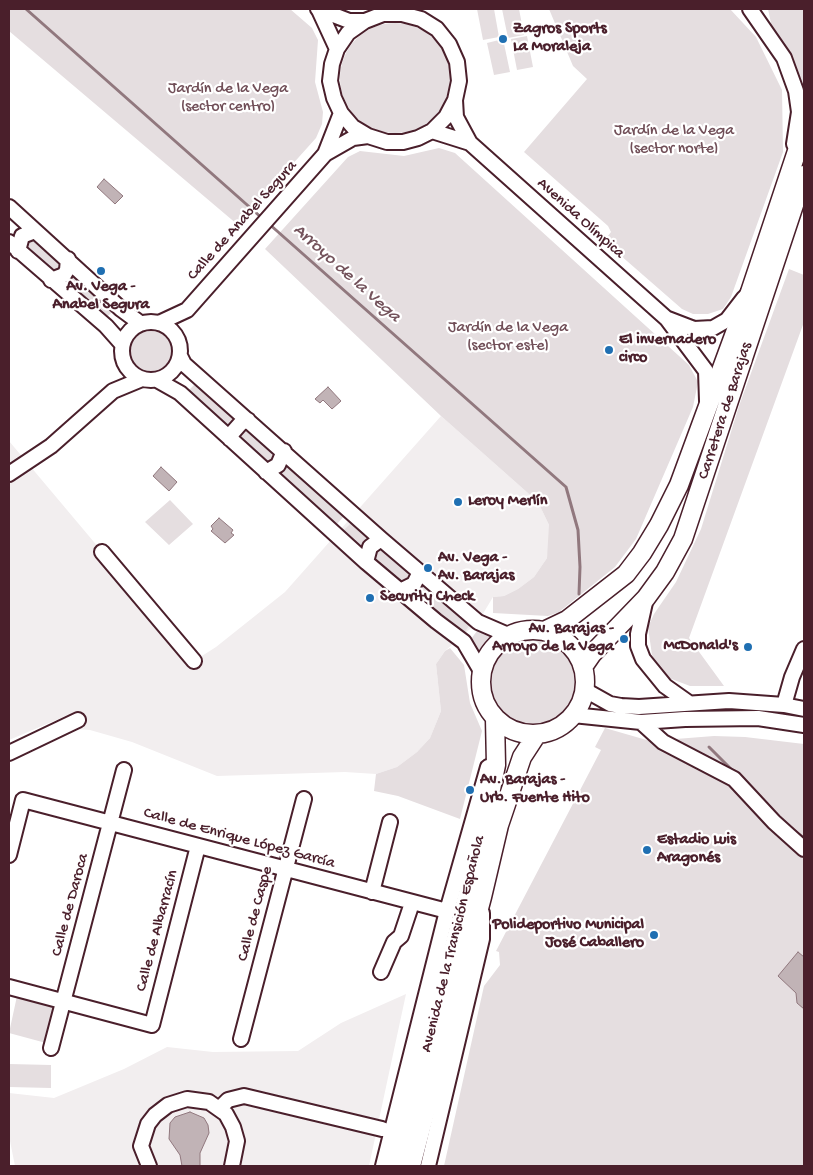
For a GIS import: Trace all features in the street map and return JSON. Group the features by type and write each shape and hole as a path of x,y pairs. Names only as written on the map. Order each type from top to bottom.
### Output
{"main road":[{"name":"Carretera de Barajas","path":"588,661 646,598 665,572 682,538 697,500 796,178 804,130"},
{"path":"544,631 567,620 595,600 626,574 642,553 679,485 750,292 796,178"},
{"path":"520,630 544,631 561,637 588,661 582,701 569,721 554,730 537,734 513,731 492,714 481,692 481,671 490,651 508,635 520,630"},
{"name":"Avenida de la Transición Española","path":"396,1166 479,847 496,765 492,714"},
{"name":"Avenida de la Transición Española","path":"411,1166 482,897 499,825 522,757 537,734"}],"street":[{"path":"318,9 349,21 365,21"},
{"path":"318,9 337,49"},
{"path":"750,9 784,58 796,90 799,112 796,178"},
{"path":"763,9 764,17 778,49"},
{"path":"383,14 402,14 421,19 437,29 450,44 457,62 459,81 455,100 446,117 432,131 418,138 403,142 387,142 368,136 353,127 341,113 334,98 330,81 332,64 337,49 348,33 365,21 383,14"},
{"name":"Avenida Olímpica","path":"455,100 456,117 470,143 667,319 706,371 707,399 702,424"},
{"name":"Calle de Anabel Segura","path":"325,154 341,113"},
{"name":"Avenida Olímpica","path":"432,131 470,143"},
{"name":"Calle de Anabel Segura","path":"159,322 187,310 325,154 353,138 368,136"},
{"path":"9,207 121,309 140,323"},
{"path":"35,231 22,236 14,246 106,326 122,344 124,364 113,391"},
{"path":"51,280 64,275 68,270 68,259"},
{"name":"Avenida Olímpica","path":"667,319 694,329 713,328 727,320 750,292"},
{"name":"Calle de Anabel Segura","path":"179,342 187,310"},
{"path":"122,344 132,328 140,323 159,322 168,327 179,342 180,356 184,364 381,539 478,622 508,635"},
{"path":"157,380 172,372 180,356"},
{"path":"124,364 134,376 142,379 157,380 180,393 366,562 464,642 481,671"},
{"path":"9,474 51,446 113,391 142,379"},
{"path":"230,440 233,432 241,423 248,420"},
{"path":"266,472 278,465 284,451"},
{"path":"366,562 370,547 381,539"},
{"path":"102,552 194,661"},
{"path":"400,591 414,584 420,572"},
{"path":"646,598 638,634 638,646 643,659 665,686 689,702"},
{"path":"784,705 792,677 804,649"},
{"path":"585,690 610,704 621,706 639,707 689,702 729,701 784,705 804,709"},
{"path":"383,1166 447,911 491,752 492,714"},
{"path":"573,715 641,722 730,717 758,718 804,725"},
{"path":"9,753 78,720"},
{"path":"641,722 663,742 734,779 774,822 804,850"},
{"name":"Calle de Daroca","path":"51,1048 124,770"},
{"name":"Calle de Caspe","path":"241,1039 304,799"},
{"name":"Calle de Enrique López García","path":"9,855 23,800 412,904 447,911"},
{"path":"372,892 390,822"},
{"name":"Calle de Albarracín","path":"63,1002 152,1025 198,846"},
{"path":"428,1166 482,939 482,897"},
{"path":"381,972 394,942 401,936 412,904"},
{"path":"9,987 63,1002"},
{"path":"220,1108 228,1100 244,1096 382,1129"},
{"path":"149,1166 141,1146 148,1124 160,1110 175,1101 188,1099 209,1102 220,1108 230,1120 237,1142 232,1166"}],"shaded area":[{"path":"104,179 123,196 115,204 97,187"},
{"path":"328,387 341,401 332,409 323,400 320,403 315,399"},
{"path":"441,416 538,502 549,525 549,547 547,558 534,577 518,589 504,596 493,597 478,622 445,651 436,664 441,711 430,738 417,752 397,767 376,774 345,772 217,776 132,742 90,730 74,729 68,715 9,740 9,441 194,661 216,647 285,592"},
{"path":"161,467 177,482 169,491 153,476"},
{"path":"219,518 233,530 231,533 234,535 225,543 211,531 213,529 211,526"},
{"path":"798,952 804,957 804,1009 797,1003 796,993 778,976"},
{"path":"406,994 369,1166 15,1166 9,1136 9,1093 54,1098 124,1069 167,1047 213,1052 298,1051 341,1023"},
{"path":"190,1112 204,1118 208,1125 209,1133 200,1153 200,1166 182,1166 180,1155 169,1139 170,1123 175,1117"}],"green space":[{"name":"Jardín de la Vega (sector centro)","path":"9,9 290,9 312,28 318,40 315,82 323,112 322,124 316,138 238,225 9,31"},
{"path":"477,9 494,9 499,37 483,40"},
{"path":"502,9 519,9 524,35 508,38"},
{"name":"Jardín de la Vega (sector norte)","path":"549,9 730,9 756,37 782,90 783,152 731,297 723,309 708,314 693,314 682,309 604,241 611,232 608,226 524,152 587,79 573,66"},
{"path":"768,9 804,9 804,103 772,28"},
{"path":"395,23 416,27 434,39 446,57 450,78 446,99 434,117 416,129 395,133 374,129 356,117 344,99 340,78 344,57 356,39 374,27"},
{"path":"527,36 533,67 517,70 511,39"},
{"path":"503,39 510,72 494,75 487,43"},
{"name":"Jardín de la Vega (sector este)","path":"439,148 455,153 689,365 698,382 693,407 636,539 615,567 559,612 548,616 493,613 493,597 504,596 518,589 534,577 547,558 549,525 538,502 441,416 265,249 348,157 360,151 404,156"},
{"path":"34,237 60,259 63,268 55,273 25,248 24,242"},
{"path":"789,269 804,275 804,322 689,638 724,686 690,686 669,678 659,668 652,655 648,627 654,614 676,582 701,529 739,406"},
{"path":"72,271 113,311 107,317 63,282"},
{"path":"155,331 163,334 169,340 172,352 169,364 163,370 147,373 139,370 133,364 130,348 133,340 139,334"},
{"path":"195,384 239,419 229,429 189,390"},
{"path":"247,427 273,449 277,456 271,463 267,463 239,439 238,433"},
{"path":"286,461 346,514 336,525 277,472"},
{"path":"170,500 193,524 169,545 145,522"},
{"path":"353,521 373,538 363,549 343,531"},
{"path":"381,547 411,573 412,577 404,583 400,582 375,559 374,550"},
{"path":"421,581 471,623 464,633 412,592"},
{"path":"480,627 498,634 481,654 471,639"},
{"path":"532,640 548,644 562,653 571,667 575,683 571,699 562,713 548,722 532,726 516,722 502,713 493,699 489,683 493,667 502,653 516,644"},
{"path":"450,648 464,665 470,703 482,731 460,819 398,796 374,791 376,774 397,767 417,752 430,738 441,711 436,664 445,651"},
{"name":"Polideportivo Municipal José Caballero","path":"605,728 650,741 714,736 745,737 804,744 804,1166 444,1166 484,986 500,965 499,952 496,951 601,750 595,747"},
{"path":"17,996 55,1006 46,1043 9,1033"},
{"path":"9,1064 51,1065 51,1088 9,1087"}],"waterway":[{"name":"Arroyo de la Vega","path":"26,9 263,219"},
{"name":"Arroyo de la Vega","path":"268,223 566,487 578,530 579,594"},
{"name":"Arroyo de la Vega","path":"709,747 735,773"},
{"name":"Arroyo de la Vega","path":"773,811 783,821"},
{"name":"Arroyo de la Vega","path":"789,827 804,838"}],"place":[{"name":"Zagros Sports La Moraleja","path":"503,39"},
{"name":"Av. Vega - Anabel Segura","path":"101,271"},
{"name":"El invernadero circo","path":"609,350"},
{"name":"Leroy Merlín","path":"458,502"},
{"name":"Av. Vega - Av. Barajas","path":"428,568"},
{"name":"Security Check","path":"370,598"},
{"name":"Av. Barajas - Arroyo de la Vega","path":"624,639"},
{"name":"McDonald's","path":"748,647"},
{"name":"Av. Barajas - Urb. Fuente Hito","path":"470,790"},
{"name":"Estadio Luis Aragonés","path":"647,850"},
{"name":"Polideportivo Municipal José Caballero","path":"654,935"}]}
